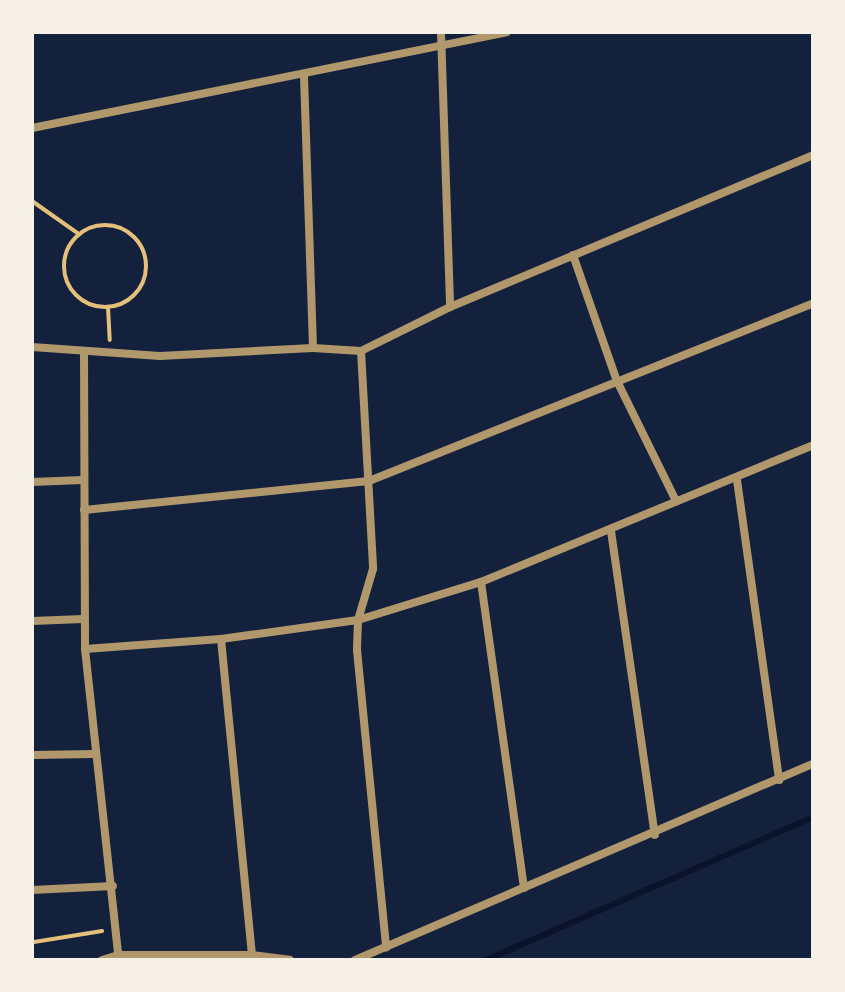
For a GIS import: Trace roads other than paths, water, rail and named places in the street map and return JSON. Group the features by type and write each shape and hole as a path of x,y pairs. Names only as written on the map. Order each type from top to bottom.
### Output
{"street":[{"path":"441,32 450,307"},
{"path":"32,128 304,76 506,32"},
{"path":"304,76 313,348"},
{"path":"32,347 227,355 313,348 361,351 450,307 813,155"},
{"path":"573,255 617,381 676,501"},
{"path":"84,510 369,481 813,303"},
{"path":"84,351 83,619 118,955"},
{"path":"361,351 373,569 358,620 386,948"},
{"path":"85,649 221,639 358,620 481,582 611,531 676,501 737,480 813,445"},
{"path":"32,482 83,480"},
{"path":"737,480 779,780"},
{"path":"611,531 655,835"},
{"path":"481,582 524,888"},
{"path":"32,621 83,619"},
{"path":"221,639 252,955"},
{"path":"32,755 95,754"},
{"path":"355,960 655,835 813,764"},
{"path":"32,890 113,886"},
{"path":"102,960 118,955 252,955 290,960"}],"waterway":[{"path":"486,960 813,817"}]}
